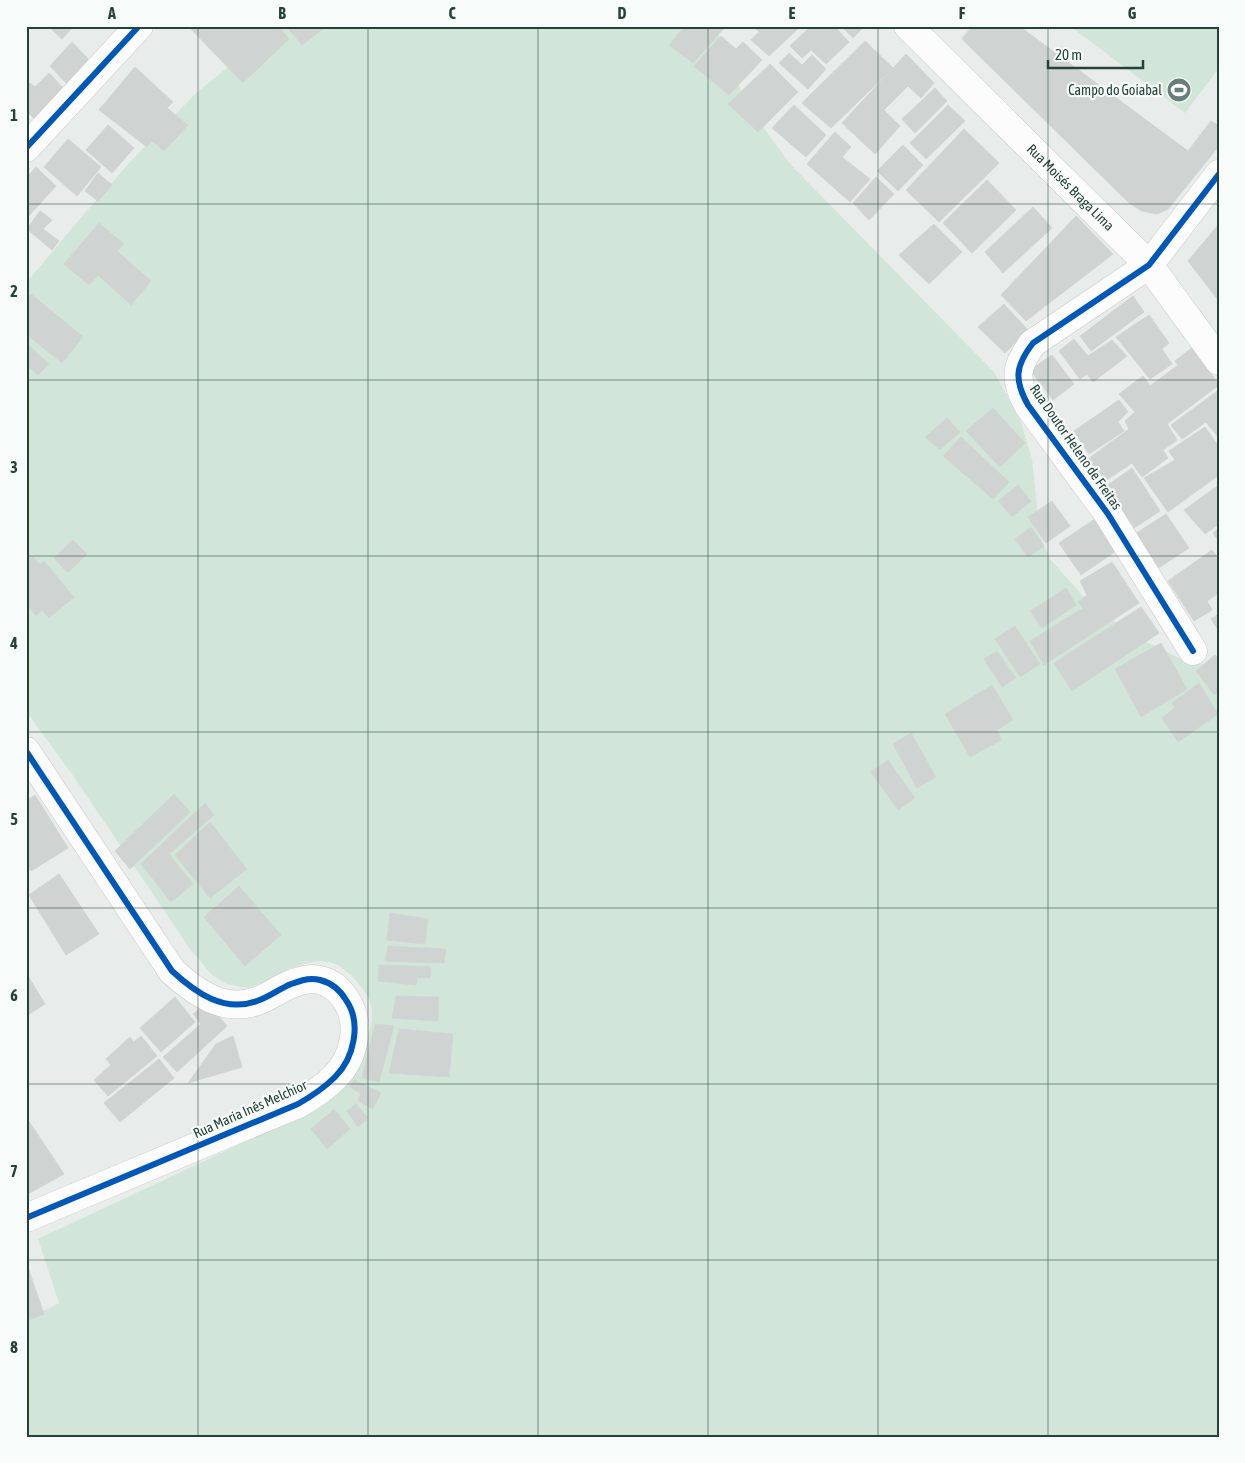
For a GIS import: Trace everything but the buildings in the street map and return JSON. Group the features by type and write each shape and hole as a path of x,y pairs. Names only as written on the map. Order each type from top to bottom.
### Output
{"street":[{"path":"26,148 139,26"},
{"name":"Rua Moisés Braga Lima","path":"908,26 1150,264 1219,360"},
{"name":"Rua Doutor Heleno de Freitas","path":"1193,650 1108,514 1028,405 1019,389 1018,370 1023,357 1034,343 1150,264 1219,174"},
{"name":"Rua Maria Inês Melchior","path":"26,751 172,971 182,980 216,1002 232,1005 258,1001 283,987 311,978 322,980 331,984 344,997 353,1014 355,1025 352,1048 347,1060 337,1076 314,1095 289,1108 26,1218"}],"green space":[{"path":"281,26 716,26 729,63 745,98 761,124 792,166 994,372 1021,422 1032,459 1040,535 1050,559 1093,607 1139,638 1185,661 1219,667 1219,1437 26,1437 26,1320 59,1303 38,1239 283,1124 365,1046 371,1025 372,1012 370,1001 363,989 351,975 338,965 329,962 318,961 303,964 248,988 226,984 212,975 190,949 74,777 26,711 26,283 130,162 195,94"},
{"name":"Campo do Goiabal","path":"1070,26 1219,26 1219,68 1185,113"}],"cycle path":[{"path":"26,148 139,26"},
{"path":"1193,651 1108,514 1028,405 1020,388 1018,373 1023,359 1033,343 1149,265 1219,174"},
{"path":"26,751 172,971 181,979 211,999 233,1004 257,1001 291,984 302,981 312,979 324,981 332,985 344,996 351,1009 355,1029 351,1050 342,1069 322,1088 298,1104 26,1218"}],"place":[{"name":"Campo do Goiabal","path":"1179,90"}]}
